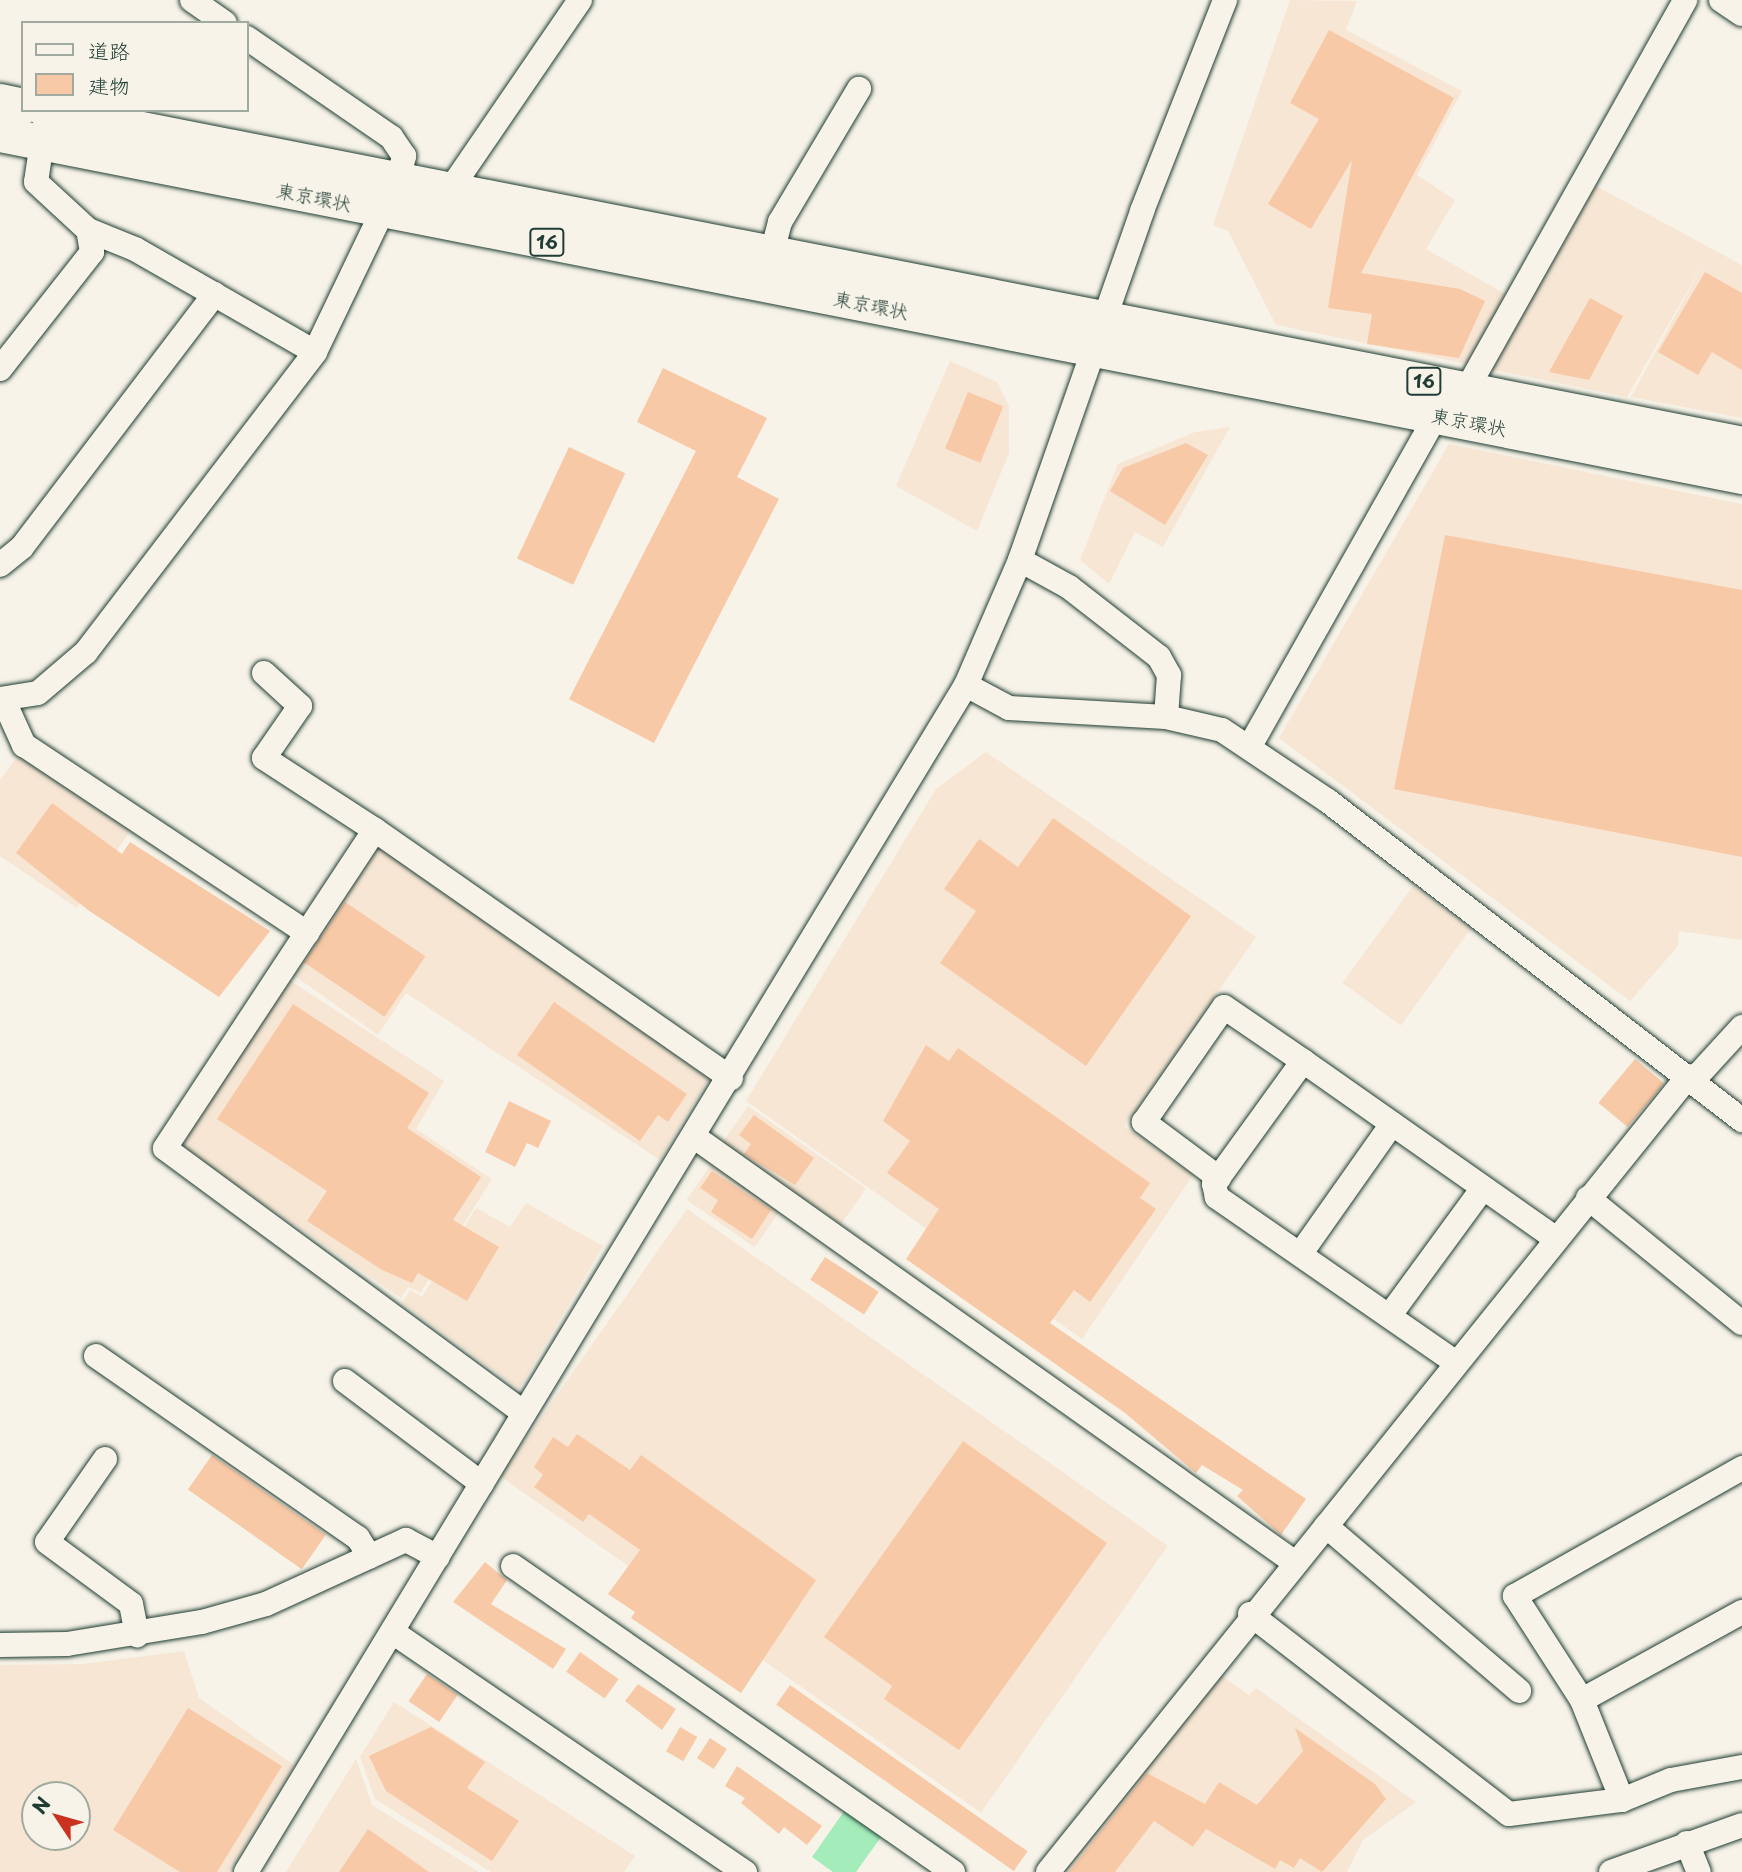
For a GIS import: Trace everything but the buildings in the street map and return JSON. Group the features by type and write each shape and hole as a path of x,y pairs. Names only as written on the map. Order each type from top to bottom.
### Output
{"highway":[{"path":"0,101 21,106"},
{"name":"東京環状","path":"44,126 384,211 768,269"},
{"name":"東京環状","path":"0,134 44,126 398,179 768,269 1100,336 1436,416 1742,476"},
{"name":"東京環状","path":"1100,336 1467,389 1742,444"}],"street":[{"path":"192,0 222,21"},
{"path":"450,190 580,0"},
{"path":"246,1872 394,1633 524,1413 696,1138 966,685 1020,560 1100,336 1226,0"},
{"path":"1467,389 1685,0"},
{"path":"1721,0 1742,14"},
{"path":"248,39 391,136 404,156 398,179 315,352 86,652 38,693 1,699 24,746 307,933"},
{"path":"768,269 780,222 859,89"},
{"path":"44,126 36,182 88,230 215,294 315,352"},
{"path":"0,369 92,252 88,230"},
{"path":"0,565 22,547 215,294"},
{"path":"1250,746 1436,416"},
{"path":"1020,560 1069,587 1158,657 1169,675 1166,718"},
{"path":"264,673 300,706 264,758 375,830 732,1078"},
{"path":"966,685 1009,708 1166,718 1222,730 1250,746 1742,1120"},
{"path":"375,830 165,1148 524,1413"},
{"path":"1219,1178 1144,1122 1224,1007 1556,1239"},
{"path":"1048,1872 1251,1614 1326,1526 1588,1198 1686,1079 1699,1074 1742,1027"},
{"path":"1303,1061 1219,1178 1217,1197 1455,1362"},
{"path":"1301,1253 1392,1124"},
{"path":"696,1138 1294,1562"},
{"path":"1390,1315 1483,1188"},
{"path":"1588,1198 1742,1324"},
{"path":"96,1356 358,1538 370,1557"},
{"path":"345,1381 482,1484"},
{"path":"105,1459 47,1542 131,1604 137,1635"},
{"path":"1622,1800 1582,1700 1515,1597 1742,1468"},
{"path":"1326,1526 1519,1691"},
{"path":"0,1645 137,1635 266,1604 405,1540 438,1557"},
{"path":"513,1566 953,1872"},
{"path":"1582,1700 1742,1612"},
{"path":"1251,1614 1509,1814 1622,1800 1671,1780 1742,1767"},
{"path":"394,1633 745,1872"},
{"path":"1611,1872 1742,1825"},
{"path":"1687,1843 1699,1872"}],"shaded area":[{"path":"1290,0 1357,1 1346,30 1462,91 1417,175 1455,200 1426,249 1507,295 1468,364 1276,325 1228,231 1213,225"},
{"path":"1592,184 1742,265 1742,418 1631,397 1708,255 1627,397 1489,369"},
{"path":"950,361 997,382 1009,407 1009,453 977,531 896,486"},
{"path":"1230,427 1163,547 1135,532 1109,584 1080,560 1118,464 1195,432"},
{"path":"1449,444 1742,504 1742,940 1679,931 1678,946 1630,1001 1279,738"},
{"path":"986,752 1256,937 1124,1126 1193,1175 1082,1339 746,1101 936,789"},
{"path":"20,753 131,830 77,908 0,856 0,780"},
{"path":"379,846 710,1076 660,1160 406,993 378,1035 288,971"},
{"path":"1413,886 1471,928 1401,1025 1342,983"},
{"path":"286,978 444,1081 416,1129 492,1179 421,1292 408,1287 401,1298 184,1149 185,1132"},
{"path":"748,1106 866,1189 841,1225 723,1142"},
{"path":"713,1162 781,1210 755,1247 687,1200"},
{"path":"526,1203 603,1246 519,1389 402,1303 410,1290 422,1297 476,1208 510,1227"},
{"path":"687,1209 1168,1546 981,1813 500,1476"},
{"path":"184,1651 199,1698 294,1765 229,1872 0,1872 0,1665 82,1664"},
{"path":"1215,1671 1249,1695 1256,1688 1416,1802 1363,1840 1347,1872 1055,1872"},
{"path":"394,1702 635,1856 624,1872 491,1872 375,1799 360,1757"},
{"path":"356,1759 372,1805 479,1872 286,1872"}],"green space":[{"path":"845,1810 881,1837 856,1872 833,1872 812,1857"}]}
